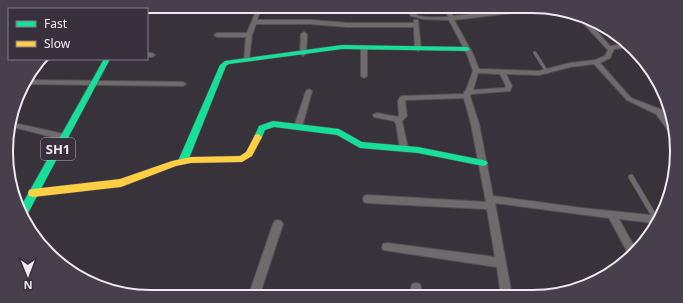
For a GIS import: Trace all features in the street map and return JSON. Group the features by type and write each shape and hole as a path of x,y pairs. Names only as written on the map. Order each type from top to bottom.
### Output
{"street":[{"path":"246,60 249,35 257,13"},
{"path":"411,13 416,17 450,17 491,13"},
{"path":"449,13 476,71 467,94 484,163 506,290"},
{"path":"416,17 418,49"},
{"path":"254,22 311,22 347,25 416,25"},
{"path":"589,26 610,49"},
{"path":"303,54 304,34"},
{"path":"217,35 249,35"},
{"path":"476,71 547,72 570,65 596,62 608,57 610,49 614,46 622,46"},
{"path":"183,161 224,65 232,61 303,54 335,48 467,49"},
{"path":"364,48 364,76"},
{"name":"SH1","path":"25,208 106,60"},
{"path":"596,62 630,99 659,112 667,122"},
{"path":"398,121 403,116 401,102 402,98 508,90 509,86 502,72"},
{"path":"32,82 183,84"},
{"path":"298,127 309,90"},
{"path":"377,115 398,121 401,125 404,148"},
{"path":"33,193 122,183 183,161 242,159 249,154 262,128 273,124 339,132 360,145 404,148 484,163"},
{"path":"16,126 64,137"},
{"path":"366,199 491,203 653,219"},
{"path":"612,215 630,248"},
{"path":"255,290 278,224"},
{"path":"387,247 502,263"}],"lane":[{"path":"534,53 547,72"},
{"path":"631,177 655,215"}],"traffic: fast":[{"path":"183,161 223,65 227,62 342,47 467,49"},
{"path":"25,208 106,60"},
{"path":"258,137 262,128 273,124 339,132 360,145 418,150 483,163"}],"traffic: slow":[{"path":"33,193 121,183 175,163 191,160 242,159 249,154 258,137"}]}
